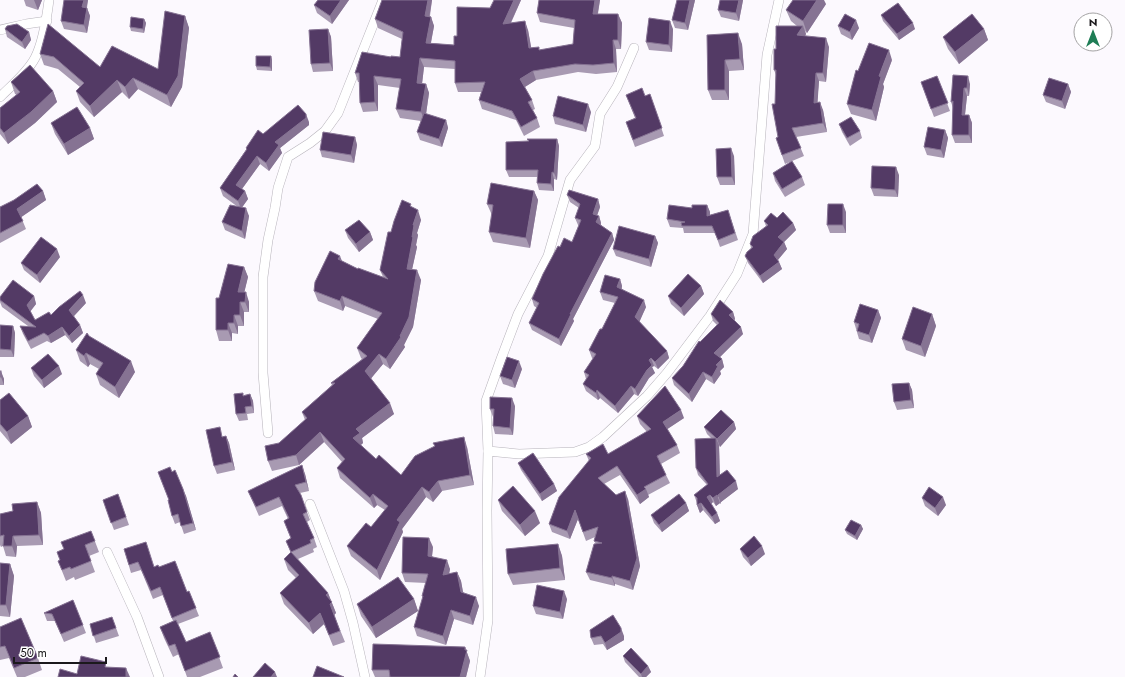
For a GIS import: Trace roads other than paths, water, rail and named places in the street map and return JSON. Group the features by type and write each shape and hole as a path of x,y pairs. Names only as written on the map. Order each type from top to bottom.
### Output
{"street":[{"path":"0,97 30,66 36,56 47,21 49,0"},
{"path":"268,433 264,374 264,277 268,240 278,188 288,157 310,143 324,131 338,113 383,0"},
{"path":"488,450 520,454 575,452 589,447 603,437 647,396 668,373 710,316 737,274 753,234 767,55 779,0"},
{"path":"0,30 47,21"},
{"path":"480,677 488,620 488,450 486,401 518,314 548,256 570,180 595,146 600,114 617,87 634,48"},
{"path":"310,504 344,591 365,677"},
{"path":"107,552 137,617 159,677"}]}
